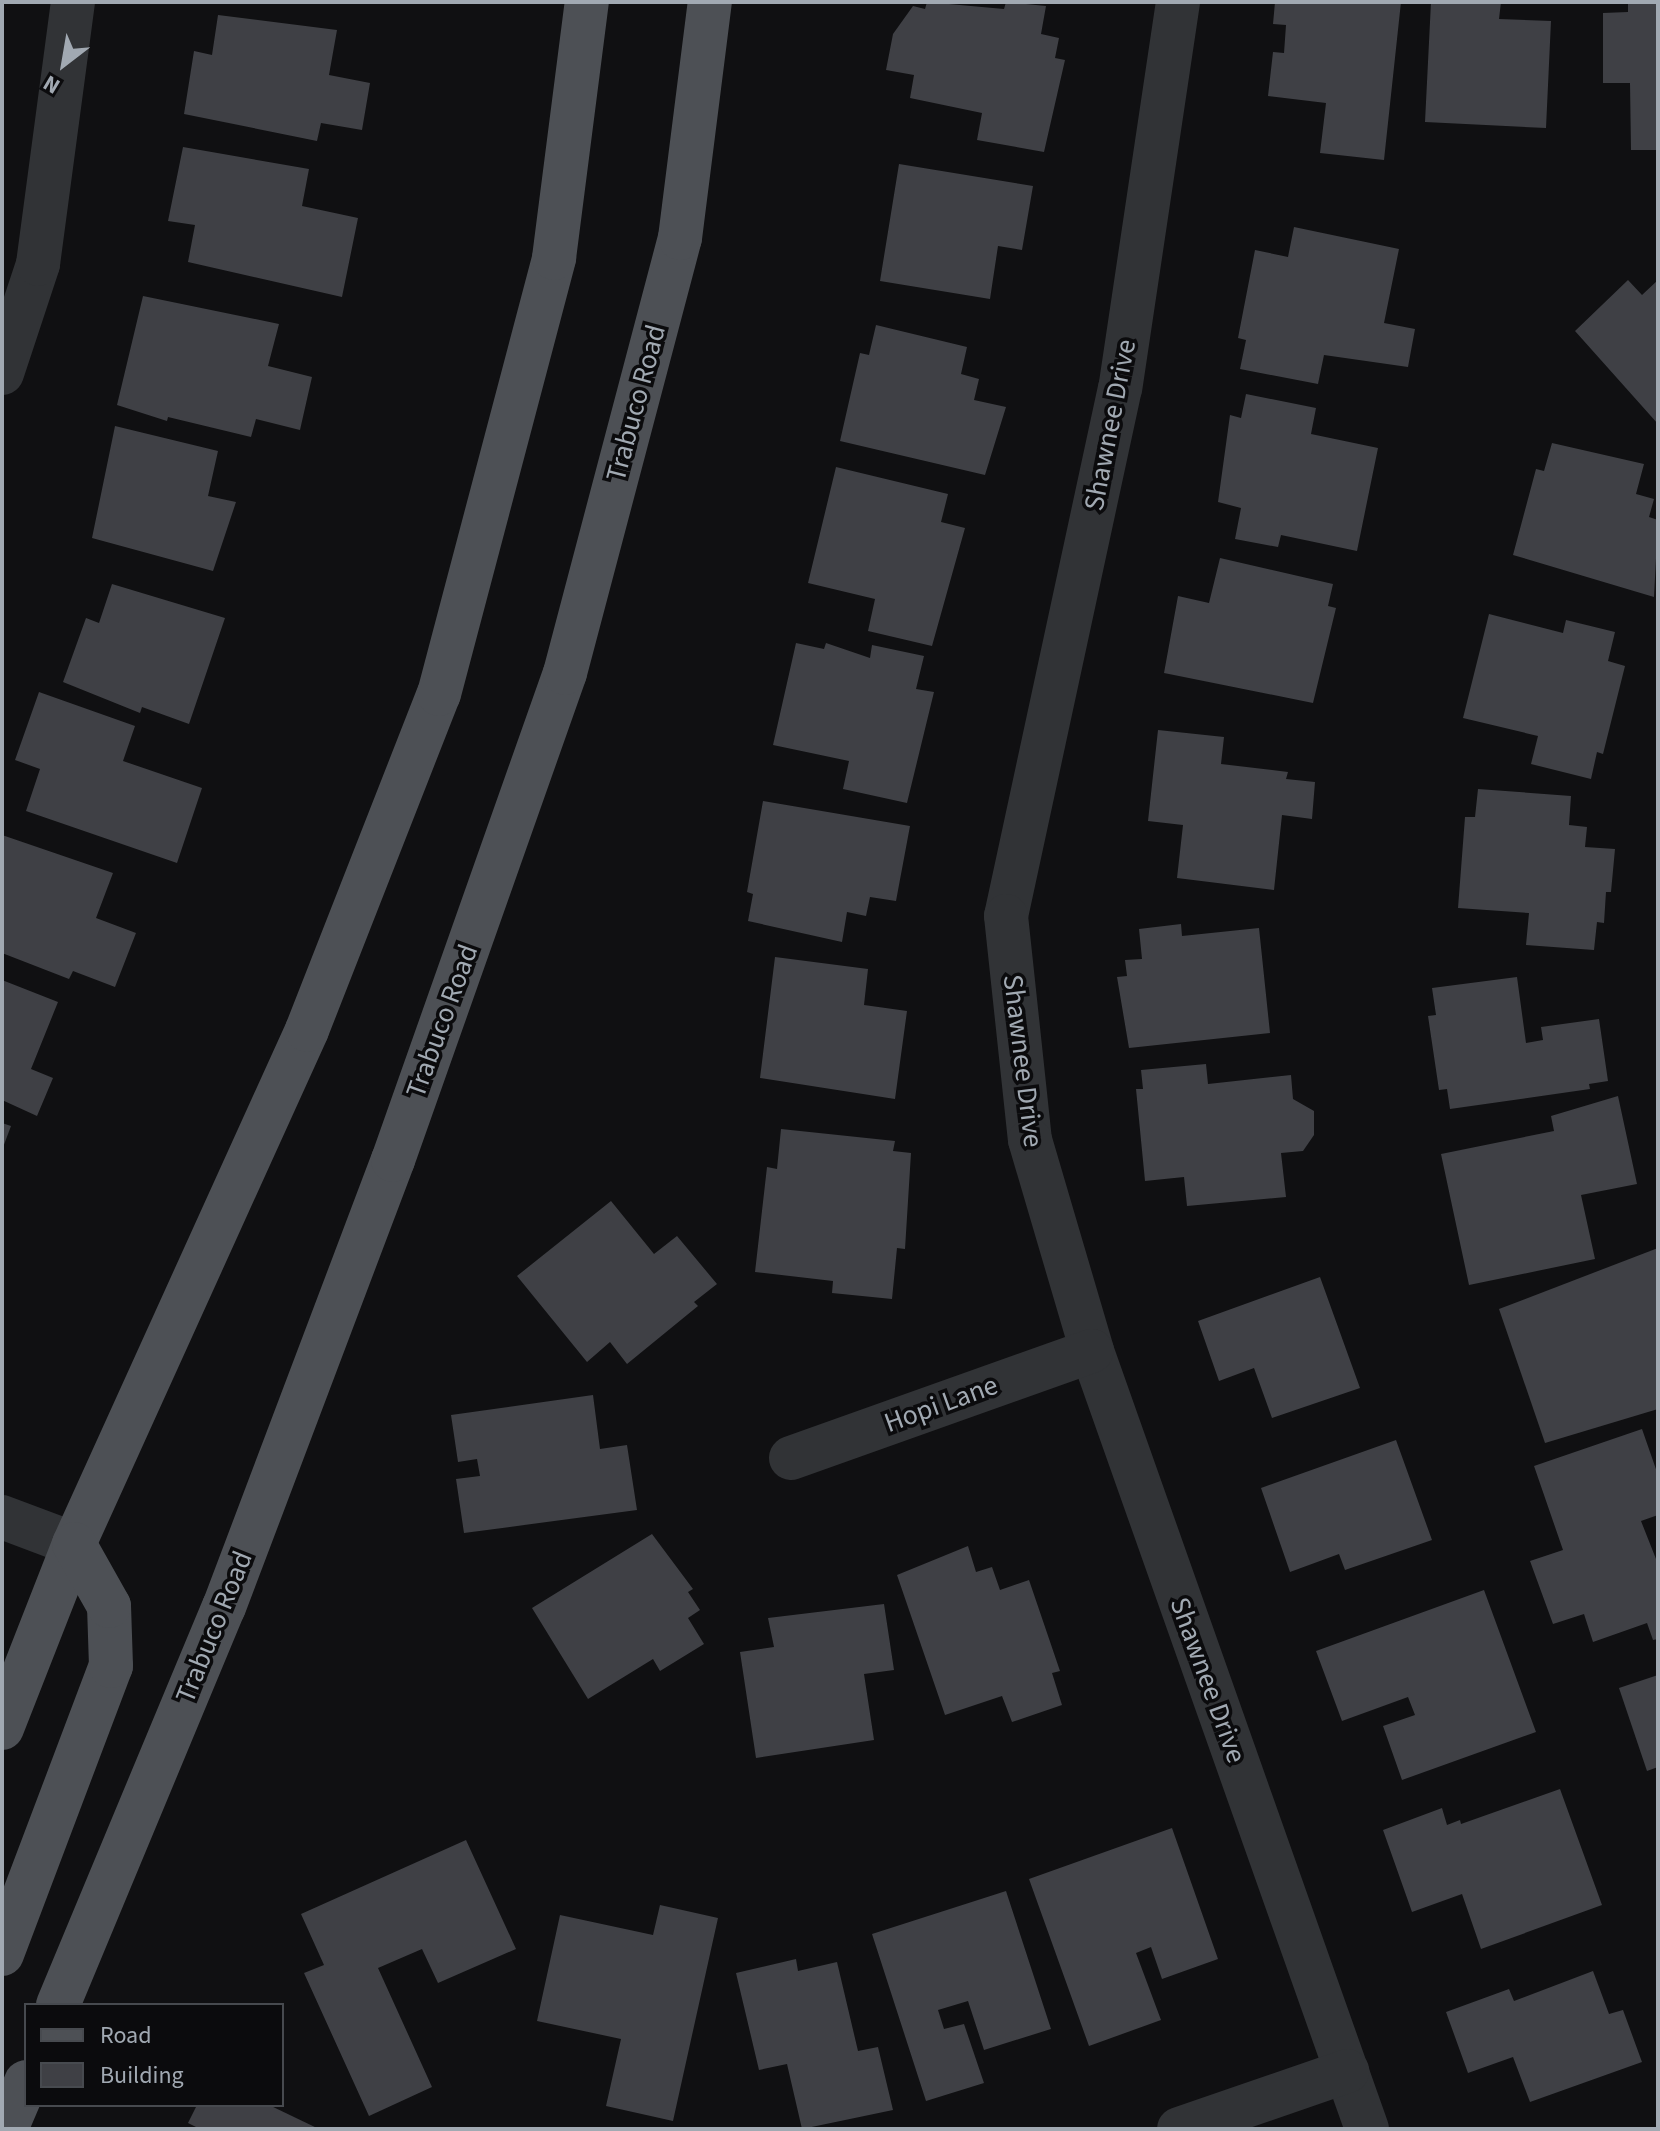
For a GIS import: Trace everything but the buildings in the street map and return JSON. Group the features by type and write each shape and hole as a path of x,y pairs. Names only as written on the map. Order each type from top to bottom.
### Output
{"main road":[{"path":"2,1728 74,1544 307,1030 439,694 554,258 587,2"},
{"name":"Trabuco Road","path":"59,2003 224,1607 393,1160 565,673 680,238 710,2"},
{"path":"2,1954 111,1666 109,1606 74,1544"}],"street":[{"path":"2,373 38,264 73,2"},
{"name":"Shawnee Drive","path":"1178,2 1120,388 1006,916 1030,1140 1092,1351 1367,2129"},
{"name":"Hopi Lane","path":"791,1458 1092,1351"},
{"path":"2,1517 74,1544"},
{"path":"1179,2129 1347,2071"}]}
